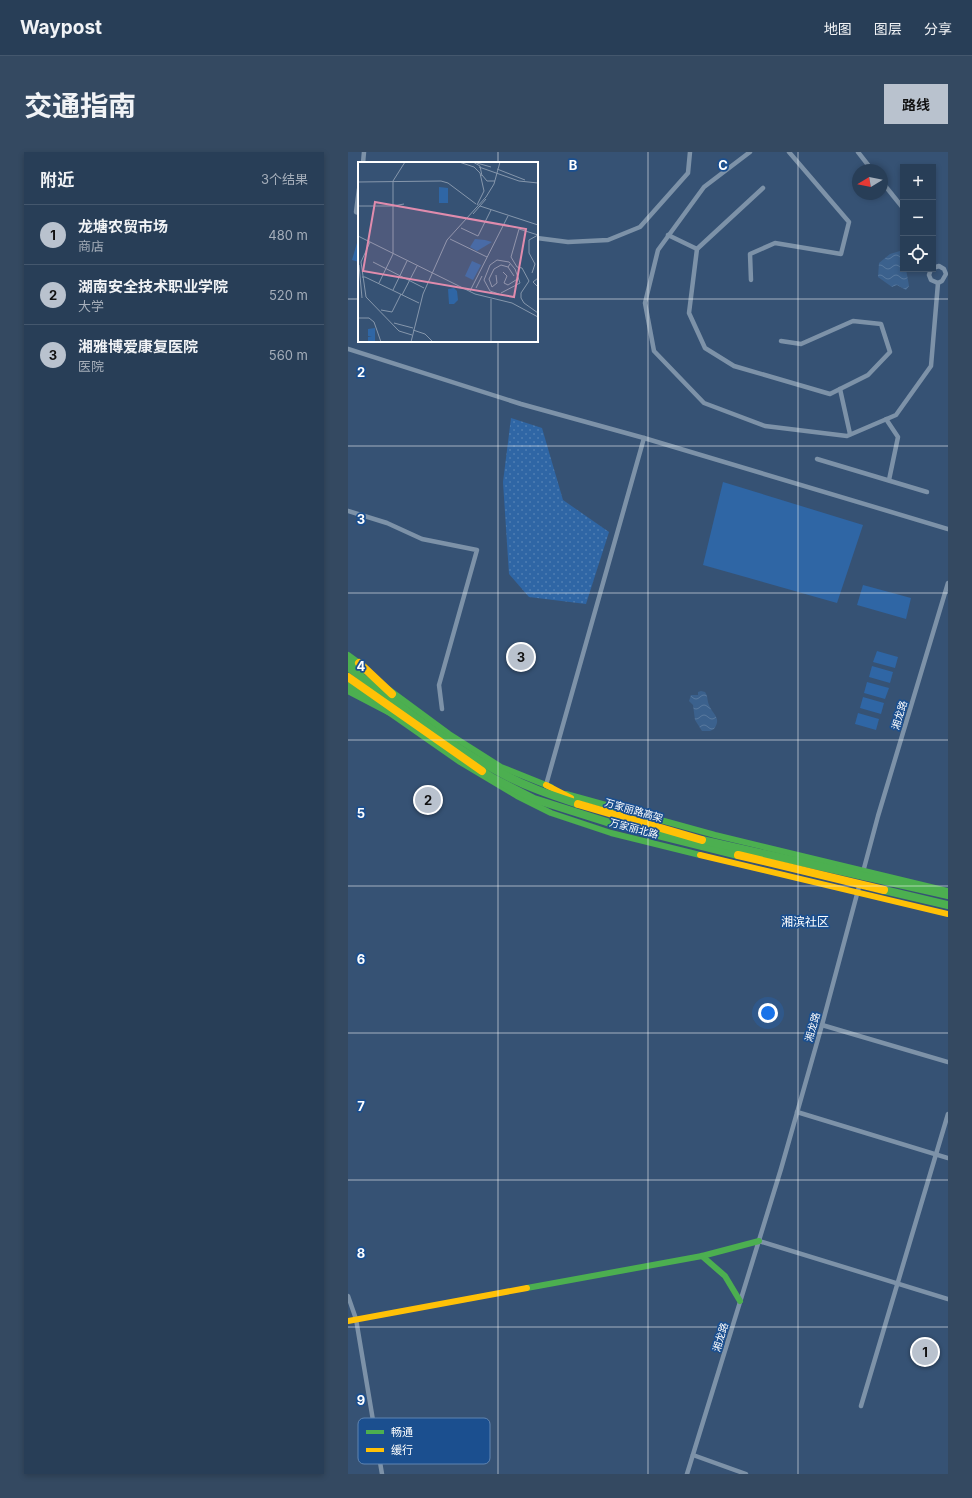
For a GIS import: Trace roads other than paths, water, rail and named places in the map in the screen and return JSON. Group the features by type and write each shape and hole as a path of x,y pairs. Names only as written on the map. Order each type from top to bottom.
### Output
{"main road":[{"path":"348,655 359,663 419,724"},
{"name":"万家丽北路","path":"348,660 448,734 501,767 571,796 715,835 948,891"},
{"name":"万家丽路高架","path":"348,667 419,724 499,772 542,792 588,807 707,841 948,895"},
{"name":"万家丽路高架","path":"348,677 419,724 493,778 534,799 559,808 675,840 948,905"},
{"name":"万家丽北路","path":"348,683 460,762 517,796 552,814 611,833 948,914"},
{"path":"348,690 419,724"},
{"path":"546,785 571,798 789,859"},
{"path":"352,1320 702,1256 759,1240"},
{"path":"702,1256 725,1276 740,1301"}],"street":[{"path":"363,162 364,152"},
{"path":"538,238 568,242 608,240 640,227 688,173 690,152"},
{"path":"750,152 704,187 668,235 658,250 645,303 654,351 704,404 765,426 847,436 896,415 931,366 938,283"},
{"path":"751,280 750,254 775,243 841,254 849,222 789,152"},
{"path":"858,152 867,164"},
{"path":"763,188 697,249 689,313 705,348 734,366 830,394 868,375 890,352 881,324 853,321 801,344 781,341"},
{"path":"888,189 900,204"},
{"path":"358,197 356,212 358,212"},
{"path":"668,235 697,249"},
{"path":"930,272 929,274 933,282 938,283 946,280 946,270 939,266 936,267"},
{"path":"348,349 521,404 644,438 948,529"},
{"path":"840,389 850,434"},
{"path":"886,419 898,437 889,480"},
{"path":"546,785 644,438"},
{"path":"817,459 927,492"},
{"path":"348,511 387,523 422,539 477,550 439,685 442,709"},
{"name":"湘龙路","path":"687,1474 797,1112 878,816 948,583"},
{"path":"822,1025 948,1062"},
{"path":"797,1112 948,1158"},
{"path":"861,1406 948,1114"},
{"path":"759,1240 898,1284 948,1298"},
{"path":"348,1296 371,1418"},
{"path":"693,1455 746,1474"},
{"path":"380,1464 382,1474"}],"water":[{"path":"900,251 900,272 907,272 909,286 906,290 897,285 892,287 878,277 879,263 890,254"},
{"path":"698,692 705,692 709,705 717,719 714,729 710,731 702,731 695,720 693,705 689,701 691,695 698,695"}],"place":[{"name":"湘雅博爱康复医院","path":"521,657"},
{"name":"湖南安全技术职业学院","path":"428,800"},
{"name":"龙塘农贸市场","path":"925,1352"}],"district":[{"name":"湘滨社区","path":"805,921"}]}
